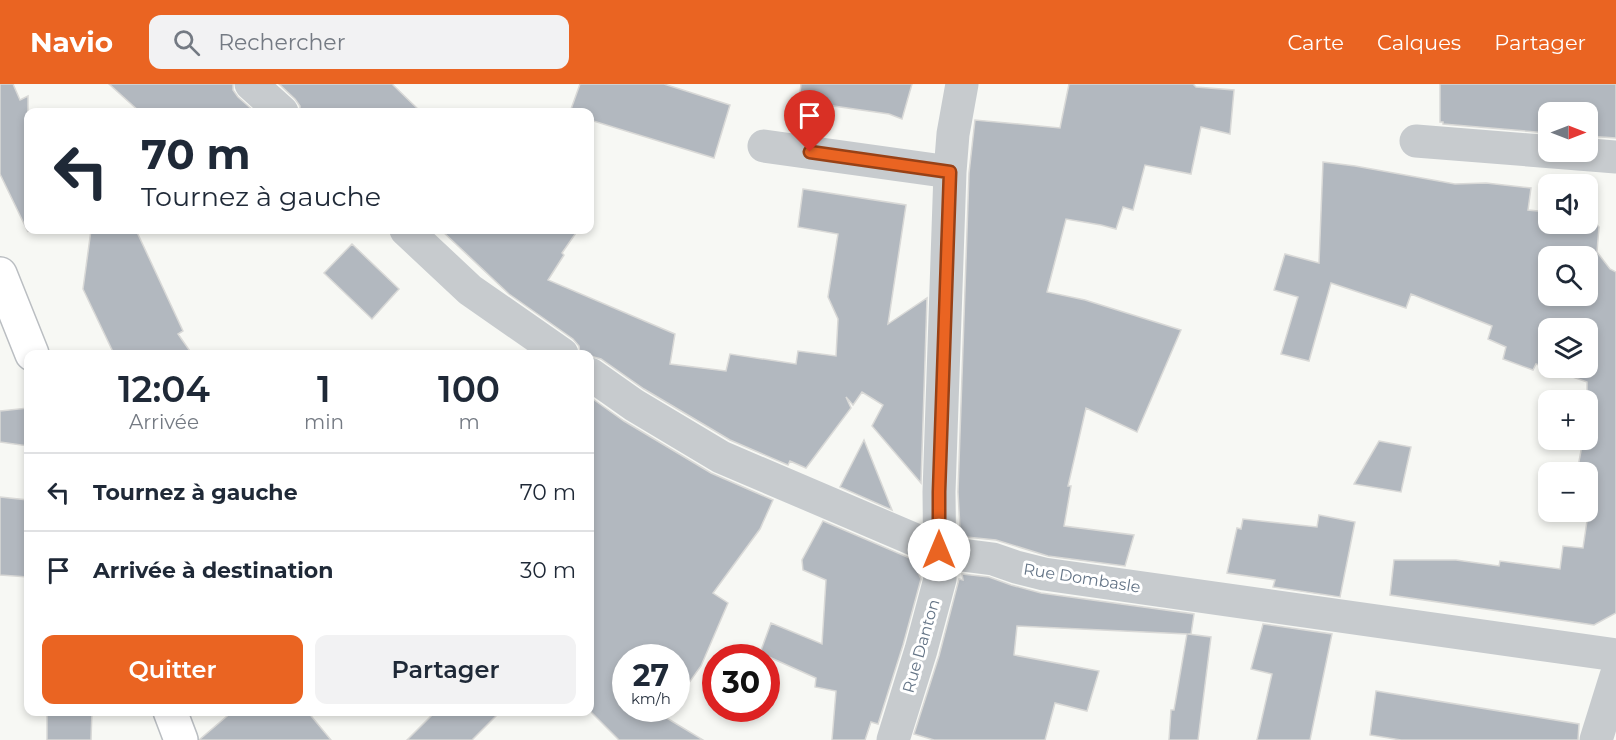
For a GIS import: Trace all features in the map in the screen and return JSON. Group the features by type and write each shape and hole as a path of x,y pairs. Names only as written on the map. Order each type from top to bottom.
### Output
{"main road":[{"path":"0,274 30,350"},
{"path":"172,716 181,740"}],"street":[{"path":"251,84 278,108"},
{"name":"Rue Danton","path":"893,740 940,579 939,492 950,172 953,134 962,84"},
{"path":"1416,141 1616,157"},
{"path":"764,146 950,172"},
{"path":"410,234 470,290 556,350"},
{"name":"Rue Dombasle","path":"594,377 634,405 721,457 939,550 993,559 1044,574 1616,655"},
{"path":"1596,740 1616,676"}],"building":[{"path":"0,84 13,84 20,100 28,96 28,108 24,108 24,224 0,174"},
{"path":"109,84 233,84 233,90 238,97 250,108 136,108"},
{"path":"279,84 392,84 417,108 300,108 295,99"},
{"path":"580,84 664,84 730,105 714,158 594,121 594,108 571,108"},
{"path":"801,84 912,84 902,119 889,114 799,101"},
{"path":"1069,84 1193,84 1196,87 1234,90 1230,134 1201,127 1191,174 1145,165 1133,210 1123,207 1116,229 1066,219 1047,292 1085,300 1181,330 1137,432 1086,408 1068,486 1071,486 1064,526 1134,535 1125,566 1048,556 996,540 966,537 960,529 958,492 969,173 975,120 1060,128"},
{"path":"1440,84 1616,84 1616,138 1598,137 1598,102 1538,102 1538,132 1440,122"},
{"path":"1323,162 1455,184 1486,183 1531,188 1528,210 1538,211 1538,234 1598,234 1598,226 1599,227 1597,246 1538,246 1538,306 1598,306 1598,253 1610,269 1616,272 1616,613 1594,625 1390,595 1394,560 1456,560 1499,566 1500,561 1560,569 1563,546 1583,548 1587,522 1598,522 1598,462 1579,462 1581,450 1598,450 1598,390 1587,390 1587,382 1576,378 1598,378 1598,318 1538,318 1538,365 1536,364 1533,370 1503,359 1506,347 1488,339 1492,326 1411,294 1406,308 1331,283 1309,361 1281,354 1298,297 1274,290 1285,254 1319,263"},
{"path":"803,189 906,205 888,324 927,298 921,483 872,426 883,405 862,392 853,405 846,397 851,408 806,468 790,461 788,465 730,440 644,389 601,359 594,357 594,350 580,350 573,339 509,294 445,234 575,234 548,280 675,334 670,364 726,371 730,354 796,364 798,351 836,356 838,319 828,297 838,234 798,227"},
{"path":"90,234 138,234 183,331 178,334 189,350 112,350 83,289"},
{"path":"352,244 399,289 372,319 324,273"},
{"path":"594,400 624,421 711,473 773,500 760,529 713,593 728,603 710,644 702,644 702,664 690,681 690,644 612,644 612,722 673,722 703,740 619,740 594,715"},
{"path":"24,408 24,445 0,442 0,411"},
{"path":"864,440 892,510 840,487"},
{"path":"1379,441 1411,447 1401,492 1354,484"},
{"path":"0,497 24,500 24,577 0,575"},
{"path":"1319,515 1355,522 1340,597 1273,587 1275,580 1227,573 1237,528 1241,529 1243,519 1317,527"},
{"path":"823,521 912,559 921,579 878,724 871,722 865,740 832,740 836,691 815,687 816,678 780,662 780,644 763,644 771,623 822,644 826,580 803,570 802,560"},
{"path":"962,574 989,577 1041,593 1194,614 1191,634 1188,634 1211,637 1198,740 1169,740 1171,710 1174,710 1187,634 1017,626 1014,655 1099,671 1087,711 1055,703 1045,740 934,740 914,734 939,656 959,579 963,580"},
{"path":"1263,624 1332,634 1310,740 1257,740 1272,674 1251,669"},
{"path":"1376,691 1579,724 1578,740 1401,740 1370,735"},
{"path":"47,716 92,716 91,740 47,740"},
{"path":"227,716 311,716 331,740 199,740"},
{"path":"431,716 496,716 472,740 407,740"}],"route":[{"path":"810,152 950,172 939,550"}]}
